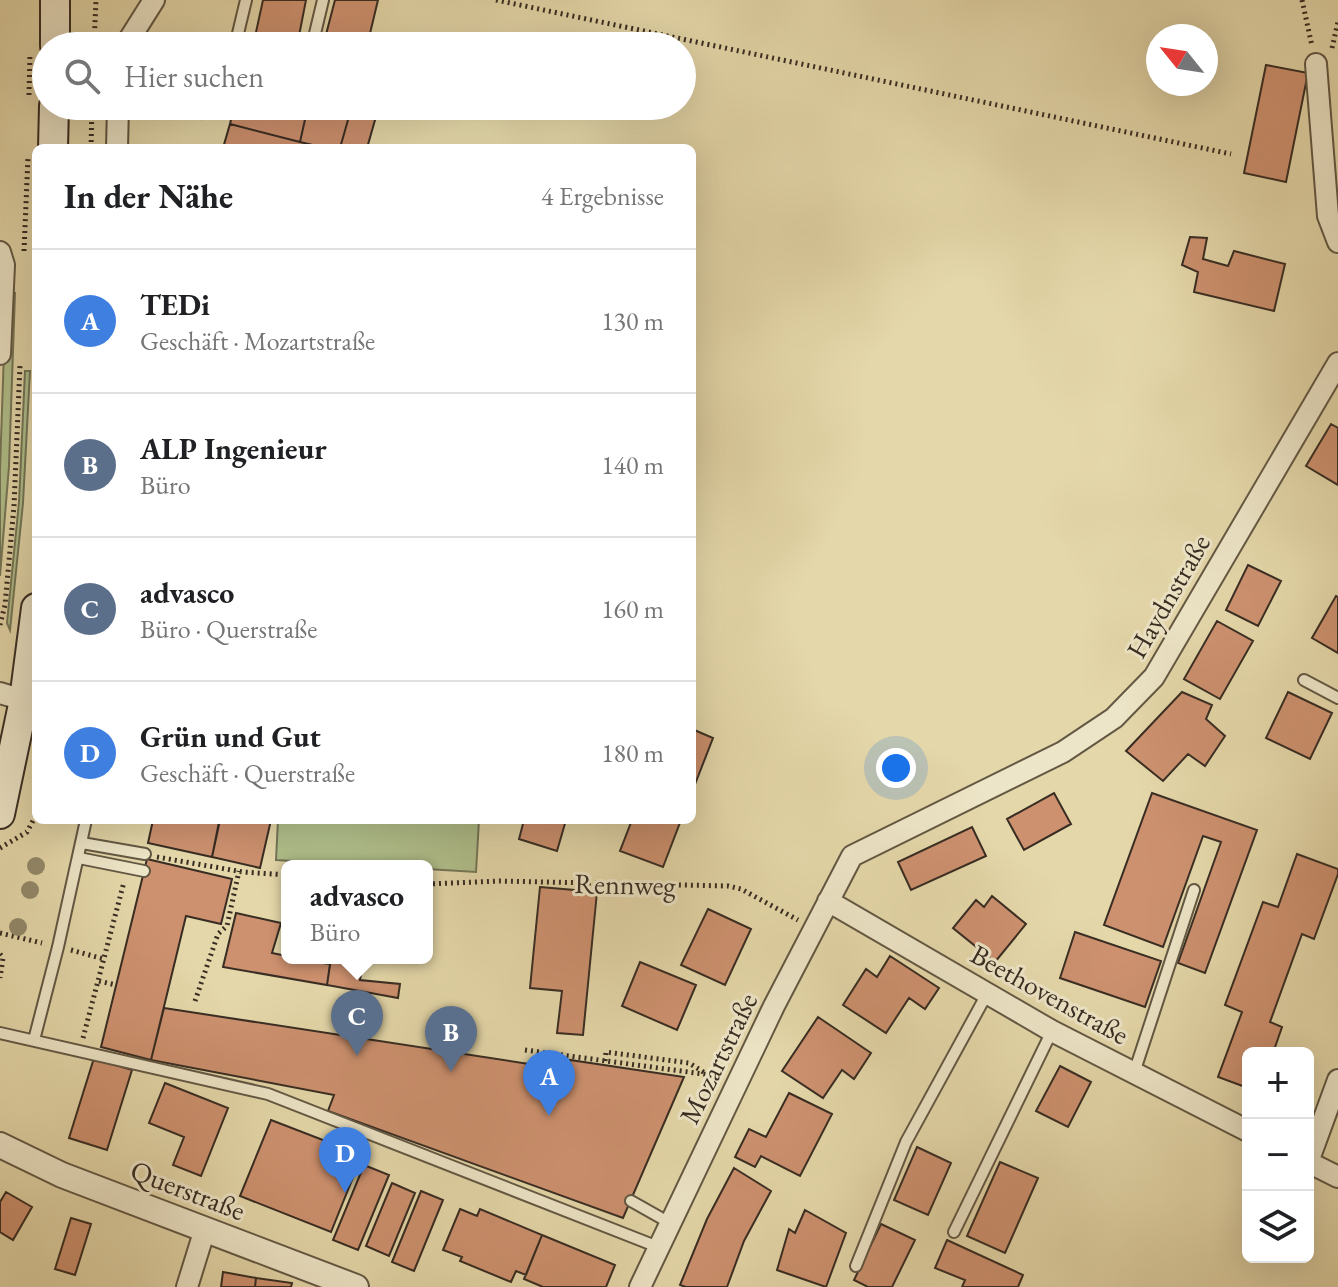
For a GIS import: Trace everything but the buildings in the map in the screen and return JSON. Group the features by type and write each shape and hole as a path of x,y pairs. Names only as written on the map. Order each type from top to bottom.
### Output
{"main road":[{"path":"55,0 55,32"},
{"path":"53,144 54,120"},
{"path":"0,814 32,631"}],"street":[{"path":"134,32 154,0"},
{"path":"1316,64 1338,242"},
{"path":"117,144 118,120"},
{"path":"0,252 4,265 0,354"},
{"name":"Haydnstraße","path":"852,856 1063,752 1114,718 1154,677 1338,363"},
{"name":"Mozartstraße","path":"640,1287 813,928 852,856"},
{"name":"Beethovenstraße","path":"828,901 1052,1031 1242,1128"},
{"path":"1314,1146 1338,1080"},
{"name":"Querstraße","path":"0,1145 62,1175 356,1287"},
{"path":"1314,1165 1338,1177"},
{"path":"187,1287 205,1229"}],"lane":[{"path":"238,32 246,0"},
{"path":"315,32 323,0"},
{"path":"1304,680 1338,698"},
{"path":"34,1040 85,824"},
{"path":"82,843 145,854"},
{"path":"79,858 144,871"},
{"path":"1134,1073 1194,890"},
{"path":"856,1266 906,1142 988,992"},
{"path":"954,1232 1052,1031"},
{"path":"0,1033 268,1094 658,1247"},
{"path":"631,1201 670,1223"}],"path":[{"path":"95,32 96,0"},
{"path":"496,0 649,32"},
{"path":"1302,0 1316,64 1329,54 1338,22"},
{"path":"696,42 1231,154"},
{"path":"91,144 92,120"},
{"path":"145,854 239,871 281,874"},
{"path":"80,1051 127,867"},
{"path":"195,1001 218,934 227,926 239,871"},
{"name":"Rennweg","path":"433,884 499,881 728,886 741,889 813,928"},
{"path":"0,954 3,958 0,978"},
{"path":"99,981 116,985"},
{"path":"525,1050 605,1061 606,1052 689,1063 710,1075 739,1079"}],"green space":[{"path":"6,293 15,293 9,466 0,576 0,469"},
{"path":"25,371 30,371 23,503 10,630 7,623 19,502"},
{"path":"278,824 479,824 476,872 433,869 433,860 276,860"}],"place":[{"name":"advasco","path":"357,1056"},
{"name":"ALP Ingenieur","path":"451,1072"},
{"name":"TEDi","path":"549,1116"},
{"name":"Grün und Gut","path":"345,1193"}]}
